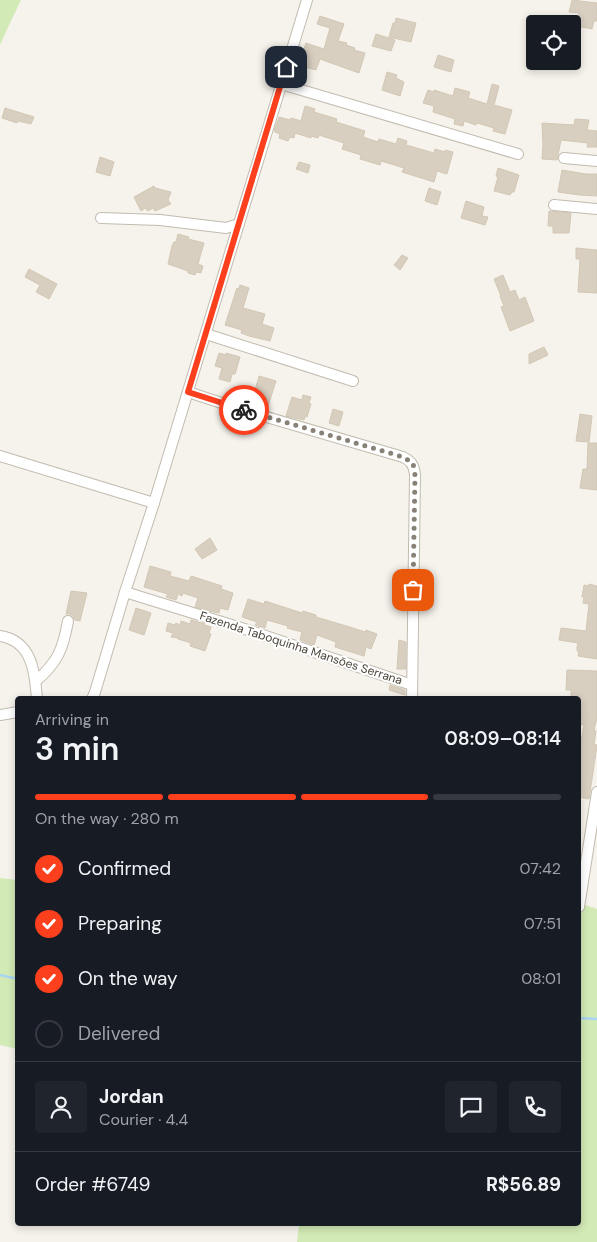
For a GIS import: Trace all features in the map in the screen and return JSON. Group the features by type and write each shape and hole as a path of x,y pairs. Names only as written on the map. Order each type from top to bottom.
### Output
{"street":[{"path":"93,696 307,0"},
{"path":"281,84 518,154"},
{"path":"564,158 597,161"},
{"path":"554,205 597,208"},
{"path":"101,218 160,220 226,228 239,224"},
{"path":"206,334 353,381"},
{"name":"Fazenda Taboquinha Mansões Serrana","path":"125,592 250,630 412,684 415,475 413,463 403,457 188,392"},
{"path":"0,456 154,503"},
{"path":"36,681 55,661 62,649 68,621"},
{"path":"0,636 15,641 25,652 32,664 37,696"},
{"path":"412,684 412,696"},
{"path":"0,715 15,712"},
{"path":"581,893 597,792"}],"green space":[{"path":"0,0 21,0 0,45"},
{"path":"0,878 15,880 15,1049 0,1045"},
{"path":"581,904 597,909 597,1242 297,1242 299,1226 581,1226"}],"building":[{"path":"572,0 597,3 597,21 594,21 592,29 581,27 581,15 569,12"},
{"path":"320,16 344,24 338,41 347,43 346,45 355,48 354,50 365,53 359,73 320,59 316,70 296,62 300,47 304,49 306,43 324,49 330,28 317,24"},
{"path":"396,18 416,23 411,42 389,37"},
{"path":"376,34 395,40 391,51 372,46"},
{"path":"438,55 454,60 451,72 434,67"},
{"path":"387,72 397,75 396,78 404,82 400,96 382,90"},
{"path":"492,84 499,86 494,105 512,110 505,134 493,131 494,128 477,123 476,125 464,121 463,126 454,124 455,119 433,112 434,106 423,103 428,90 453,96 455,88 470,92 468,98 487,104"},
{"path":"305,106 315,109 314,112 337,119 336,122 365,131 363,137 378,142 379,139 396,144 398,138 407,141 406,145 434,153 435,149 453,152 447,174 437,171 434,182 402,172 404,168 381,161 380,165 360,159 361,155 342,149 344,143 319,135 318,138 311,136 311,138 295,133 294,138 290,137 288,141 279,138 280,134 274,131 279,117 301,121"},
{"path":"5,108 34,117 31,124 18,121 17,123 2,118"},
{"path":"575,119 589,120 587,130 597,131 597,147 587,147 588,143 561,140 557,160 542,159 542,123 574,125"},
{"path":"100,157 114,162 110,176 96,172"},
{"path":"299,162 310,165 308,173 296,169"},
{"path":"498,168 519,175 514,192 510,195 494,191 498,177 496,176"},
{"path":"562,170 597,174 597,196 558,192"},
{"path":"154,186 155,188 171,192 168,200 171,204 155,211 153,208 148,211 145,208 141,211 134,197"},
{"path":"429,188 441,192 437,205 425,201"},
{"path":"466,201 484,207 482,216 488,217 485,225 461,218"},
{"path":"549,211 571,213 569,233 553,233 553,226 548,226"},
{"path":"178,234 204,243 198,264 203,266 201,273 196,272 195,275 168,264 172,246 176,242"},
{"path":"576,248 597,250 597,293 578,292 580,259 576,259"},
{"path":"402,255 408,258 400,270 394,265"},
{"path":"29,269 57,284 49,299 36,292 40,285 25,277"},
{"path":"503,275 510,292 515,290 519,300 525,297 534,321 510,331 501,307 504,306 501,296 494,279"},
{"path":"240,285 249,288 243,308 265,314 262,324 274,328 270,341 249,336 241,333 242,330 225,325 237,288 239,289"},
{"path":"544,347 548,355 529,364 529,354"},
{"path":"219,353 240,357 235,374 232,374 230,382 219,379 222,368 215,366"},
{"path":"259,376 276,381 268,406 252,401"},
{"path":"303,395 311,397 307,417 305,416 304,420 286,416 292,397 302,400"},
{"path":"333,409 343,412 339,426 329,423"},
{"path":"580,414 592,416 589,442 576,441"},
{"path":"588,443 597,443 597,490 580,488 583,469 587,469"},
{"path":"210,538 217,550 202,559 195,549"},
{"path":"150,566 171,572 170,576 189,581 191,576 222,586 221,589 233,593 228,610 220,608 219,613 209,611 195,607 198,598 183,593 182,596 178,594 176,600 166,597 168,594 144,587"},
{"path":"589,584 597,586 597,659 578,656 578,643 559,640 561,628 586,631 589,604 583,603 584,597 582,597 584,585 589,586"},
{"path":"71,591 87,593 80,621 75,620 70,614 66,614"},
{"path":"248,599 264,604 265,601 302,613 303,611 316,615 316,617 377,634 371,649 366,647 364,656 335,647 336,642 317,635 314,645 300,640 302,632 287,628 288,626 267,620 265,628 255,625 257,622 242,617"},
{"path":"136,608 151,613 144,635 129,630"},
{"path":"191,620 211,627 209,633 211,634 205,651 190,646 191,643 171,637 173,633 166,631 168,623 180,625 181,621 190,624"},
{"path":"399,640 406,642 406,669 397,669"},
{"path":"567,670 597,671 597,718 594,730 596,731 594,744 597,746 589,799 581,797 581,742 584,725 581,724 581,696 571,696 571,690 566,690"},
{"path":"390,685 405,690 405,695 389,690"}],"waterway":[{"path":"0,975 15,978"},
{"path":"581,1018 597,1019"}],"way so far":[{"path":"244,410 403,457 413,463 415,475 413,590"}],"route":[{"path":"244,410 188,392 286,67"}]}
